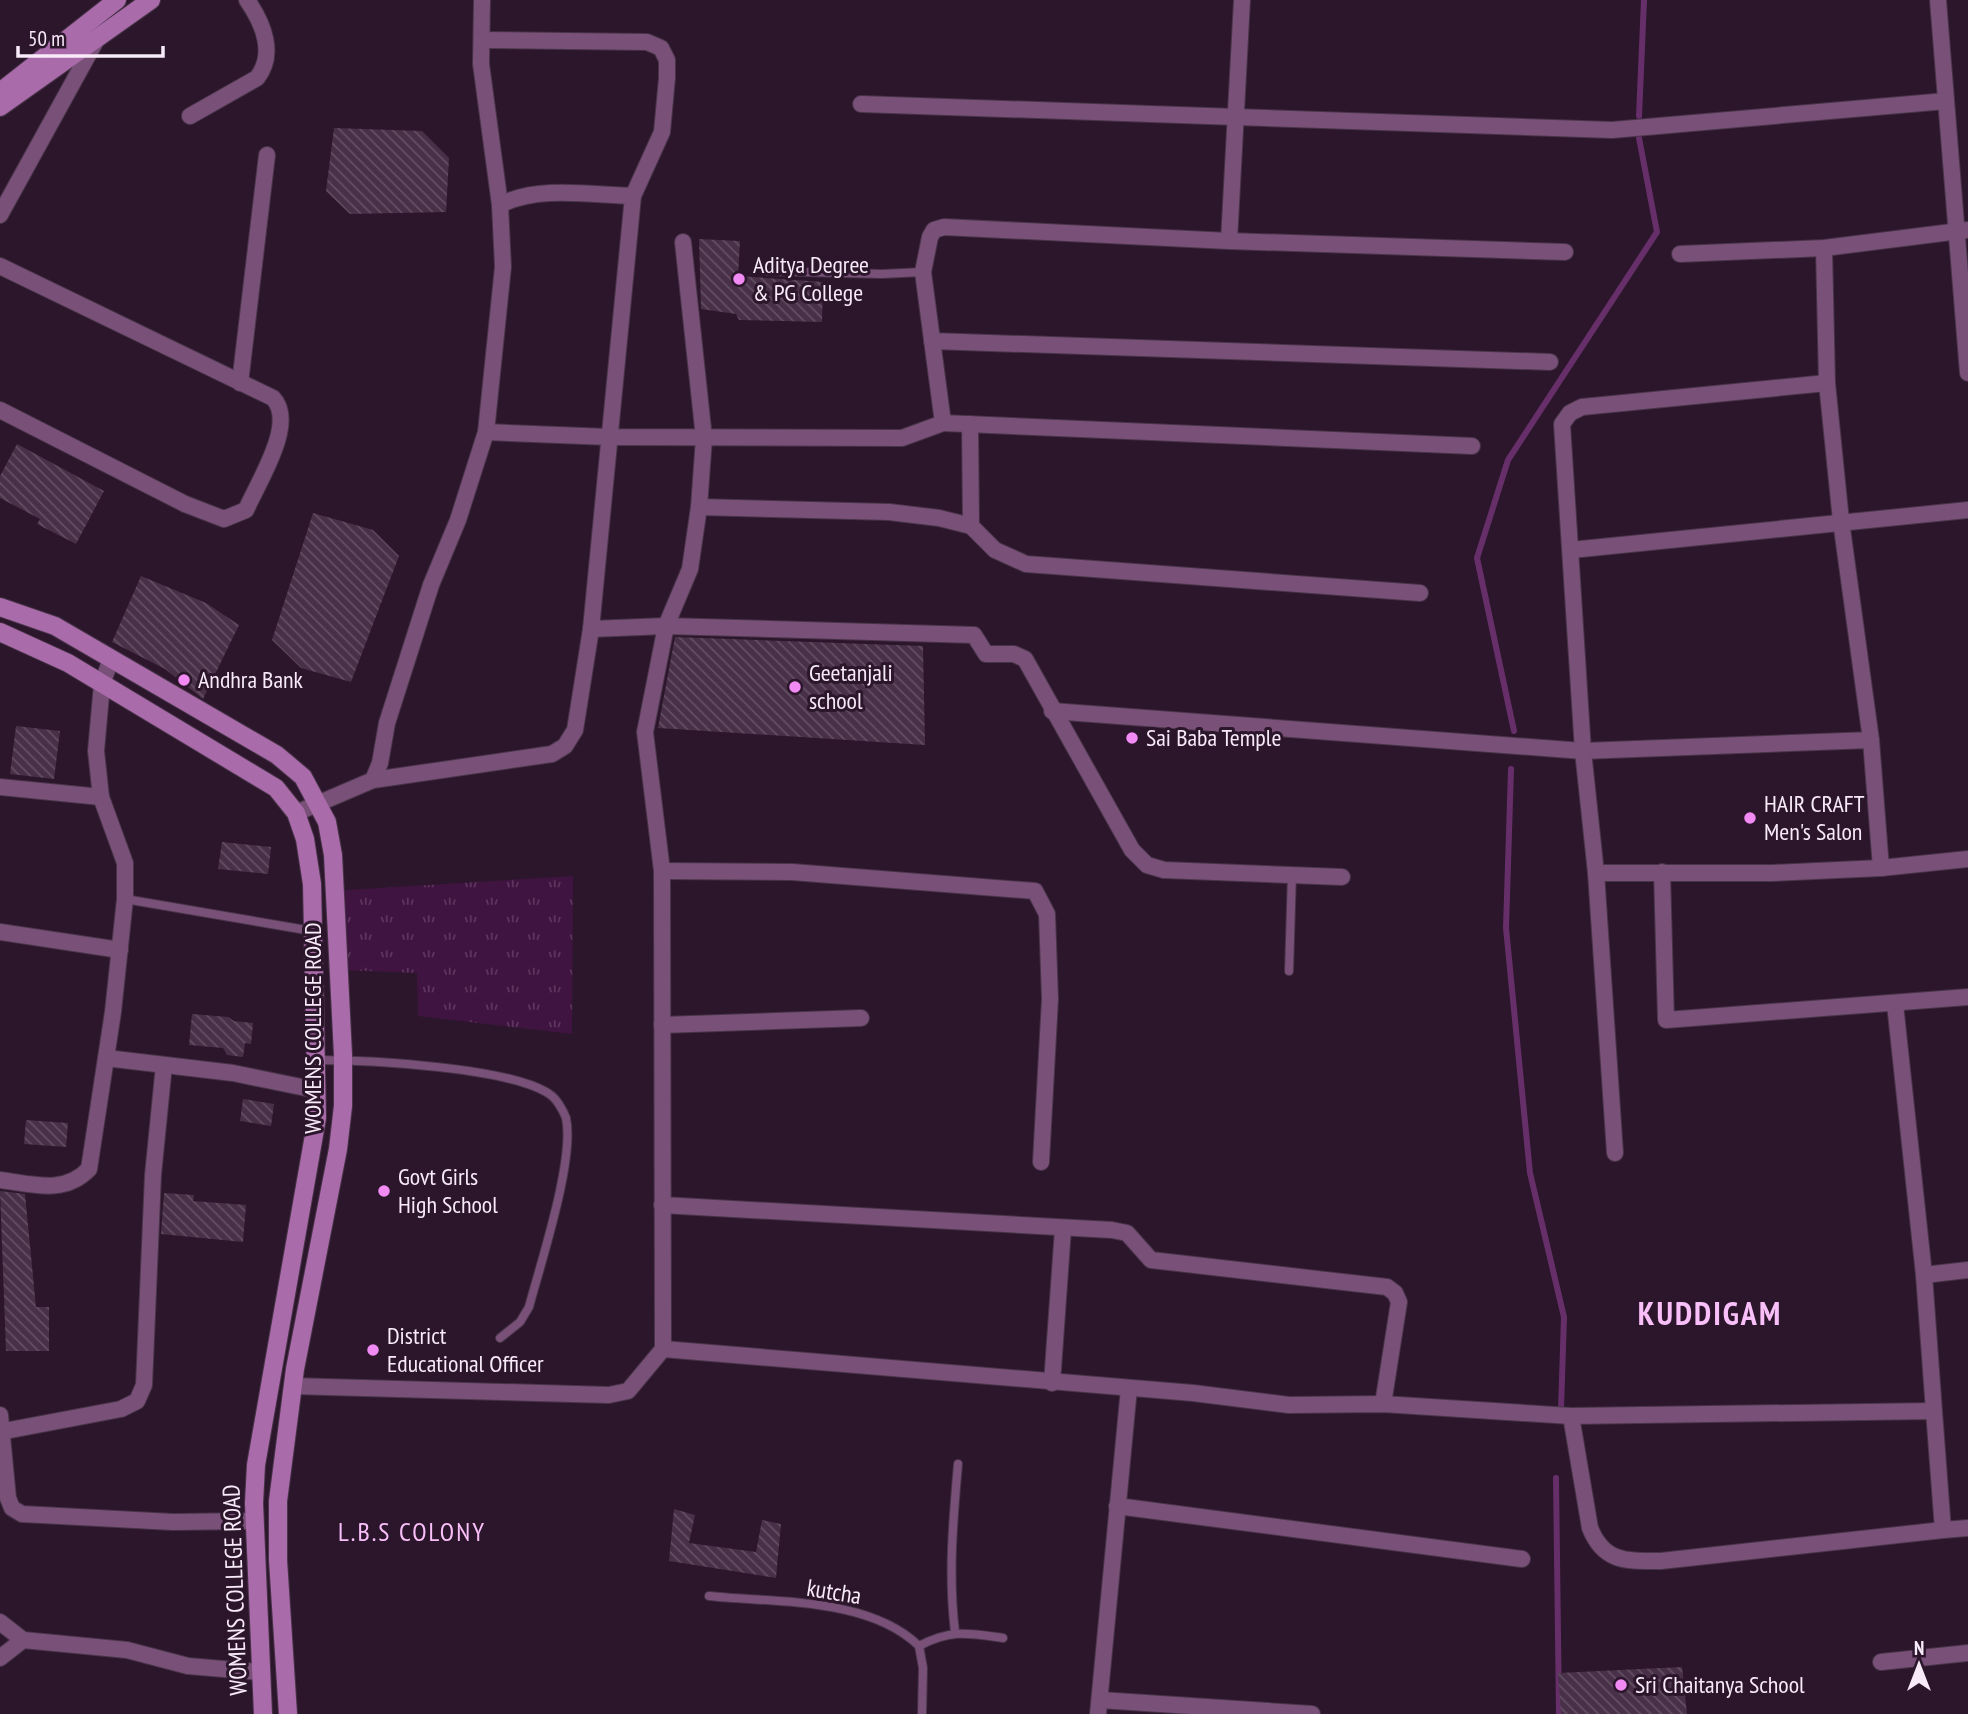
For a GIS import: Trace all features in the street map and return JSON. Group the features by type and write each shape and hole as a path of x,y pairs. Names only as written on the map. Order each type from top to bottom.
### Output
{"main road":[{"path":"0,92 116,0"},
{"path":"0,107 151,0"},
{"name":"WOMENS COLLEGE ROAD","path":"0,607 55,626 278,755 303,777 320,803 333,855 343,1106 338,1149 293,1386 278,1501 278,1560 288,1714"},
{"name":"WOMENS COLLEGE ROAD","path":"0,632 68,663 276,788 296,813 305,839 312,884 316,1060 314,1139 261,1425 254,1521 263,1714"}],"street":[{"path":"0,215 116,0"},
{"path":"190,116 257,78 265,69 265,33 247,0"},
{"path":"373,780 380,763 387,723 431,585 458,520 486,432 503,267 500,205 481,64 482,0"},
{"path":"1229,242 1242,0"},
{"path":"1938,0 1946,101 1962,231 1968,373"},
{"path":"296,813 373,780 552,754 565,746 575,730 591,628 633,196 662,132 667,60 661,48 647,42 482,40"},
{"path":"861,104 1612,130 1946,101"},
{"path":"240,383 267,155"},
{"path":"500,205 515,197 533,194 633,196"},
{"path":"939,424 932,341 917,272 934,230 944,227 1229,242 1565,252"},
{"path":"1680,254 1824,248 1962,231"},
{"path":"293,1386 609,1395 628,1391 663,1349 662,871 645,732 666,626 690,569 699,507 704,438 683,242"},
{"path":"1824,248 1827,383 1841,521 1871,740 1881,868"},
{"path":"0,266 274,398 282,407 283,420 280,434 246,510 224,519 185,504 0,410"},
{"path":"932,341 1550,362"},
{"path":"1615,1153 1595,873 1583,751 1562,424 1570,413 1582,407 1827,383"},
{"path":"486,432 609,437 902,438 939,424 971,424 1472,446"},
{"path":"969,526 971,424"},
{"path":"699,507 889,512 939,519 969,526 995,550 1026,564 1420,593"},
{"path":"1571,550 1968,510"},
{"path":"591,628 666,626 974,635 986,654 1014,654 1025,659 1132,850 1147,865 1164,870 1342,877"},
{"path":"0,1180 61,1186 77,1182 89,1169 106,1058 125,899 121,847 101,797 96,751 102,684 111,659"},
{"path":"1052,711 1583,751 1871,740"},
{"path":"0,787 101,797"},
{"path":"1595,873 1772,873 1881,868 1968,859"},
{"path":"662,871 792,872 1035,891 1047,914 1050,999 1041,1162"},
{"path":"1662,872 1666,1020 1968,997"},
{"path":"0,932 120,950"},
{"path":"1895,1004 1924,1275 1943,1530"},
{"path":"662,1025 861,1018"},
{"path":"106,1058 233,1073 316,1090"},
{"path":"164,1065 153,1175 144,1385 137,1401 121,1409 1,1426 8,1498 12,1508 22,1514 173,1522 254,1521"},
{"path":"662,1205 1127,1233 1152,1260 1388,1287 1399,1302 1383,1405"},
{"path":"1052,1383 1063,1228"},
{"path":"1924,1275 1968,1270"},
{"path":"663,1349 1129,1388 1289,1405 1383,1405 1571,1416 1934,1411"},
{"path":"1129,1388 1099,1707 1312,1714"},
{"path":"1571,1416 1590,1528 1597,1544 1610,1556 1632,1561 1661,1561 1968,1528"},
{"path":"1117,1506 1522,1559"},
{"path":"0,1622 23,1640 127,1650 209,1669 259,1671"},
{"path":"0,1658 23,1640"},
{"path":"1881,1662 1968,1653"}],"lane":[{"path":"765,271 882,274 917,272"},
{"path":"1289,971 1292,876"},
{"path":"125,899 313,931"},
{"path":"316,1060 412,1064 531,1084 554,1097 565,1117 568,1152 530,1307 520,1322 500,1338"},
{"path":"955,1632 950,1590 958,1464"},
{"name":"kutcha","path":"709,1596 855,1611 890,1625 919,1646"},
{"path":"922,1714 923,1668 919,1646 955,1632 1003,1638"}],"green space":[{"path":"573,876 572,1034 418,1016 417,973 341,970 331,891"}],"building":[{"path":"334,128 422,131 449,158 446,212 350,214 326,191"},
{"name":"Aditya Degree & PG College","path":"699,239 740,241 738,276 823,282 822,322 739,320 736,314 701,309"},
{"path":"17,444 104,491 76,544 37,524 40,519 0,498 0,476"},
{"path":"313,513 373,530 399,556 351,682 301,668 272,640"},
{"path":"141,576 206,603 239,625 203,699 165,669 112,642"},
{"name":"Geetanjali school","path":"675,637 923,646 925,745 658,728"},
{"path":"16,726 60,731 54,779 10,774"},
{"path":"222,842 271,847 268,874 218,869"},
{"path":"192,1014 228,1017 234,1021 253,1023 251,1044 245,1043 243,1057 227,1055 223,1048 189,1045"},
{"path":"243,1099 274,1104 271,1126 240,1121"},
{"path":"26,1120 68,1123 66,1147 24,1144"},
{"path":"0,1191 25,1194 36,1307 49,1307 49,1351 6,1351"},
{"path":"164,1193 194,1195 193,1201 246,1205 243,1242 161,1234"},
{"path":"674,1509 695,1515 689,1543 756,1552 762,1520 781,1524 776,1578 669,1561"},
{"name":"Sri Chaitanya School","path":"1682,1667 1687,1714 1561,1714 1558,1673"}],"waterway":[{"path":"1639,116 1644,0"},
{"path":"1514,731 1477,558 1508,460 1657,232 1639,138"},
{"path":"1511,769 1506,928 1530,1173 1564,1317 1561,1409"},
{"path":"1556,1478 1559,1714"}],"place":[{"name":"Aditya Degree & PG College","path":"739,279"},
{"name":"Andhra Bank","path":"184,680"},
{"name":"Geetanjali school","path":"795,687"},
{"name":"Sai Baba Temple","path":"1132,738"},
{"name":"HAIR CRAFT Men's Salon","path":"1750,818"},
{"name":"Govt Girls High School","path":"384,1191"},
{"name":"District Educational Officer","path":"373,1350"},
{"name":"Sri Chaitanya School","path":"1621,1685"}],"district":[{"name":"KUDDIGAM","path":"1710,1314"},
{"name":"L.B.S COLONY","path":"412,1532"}]}
